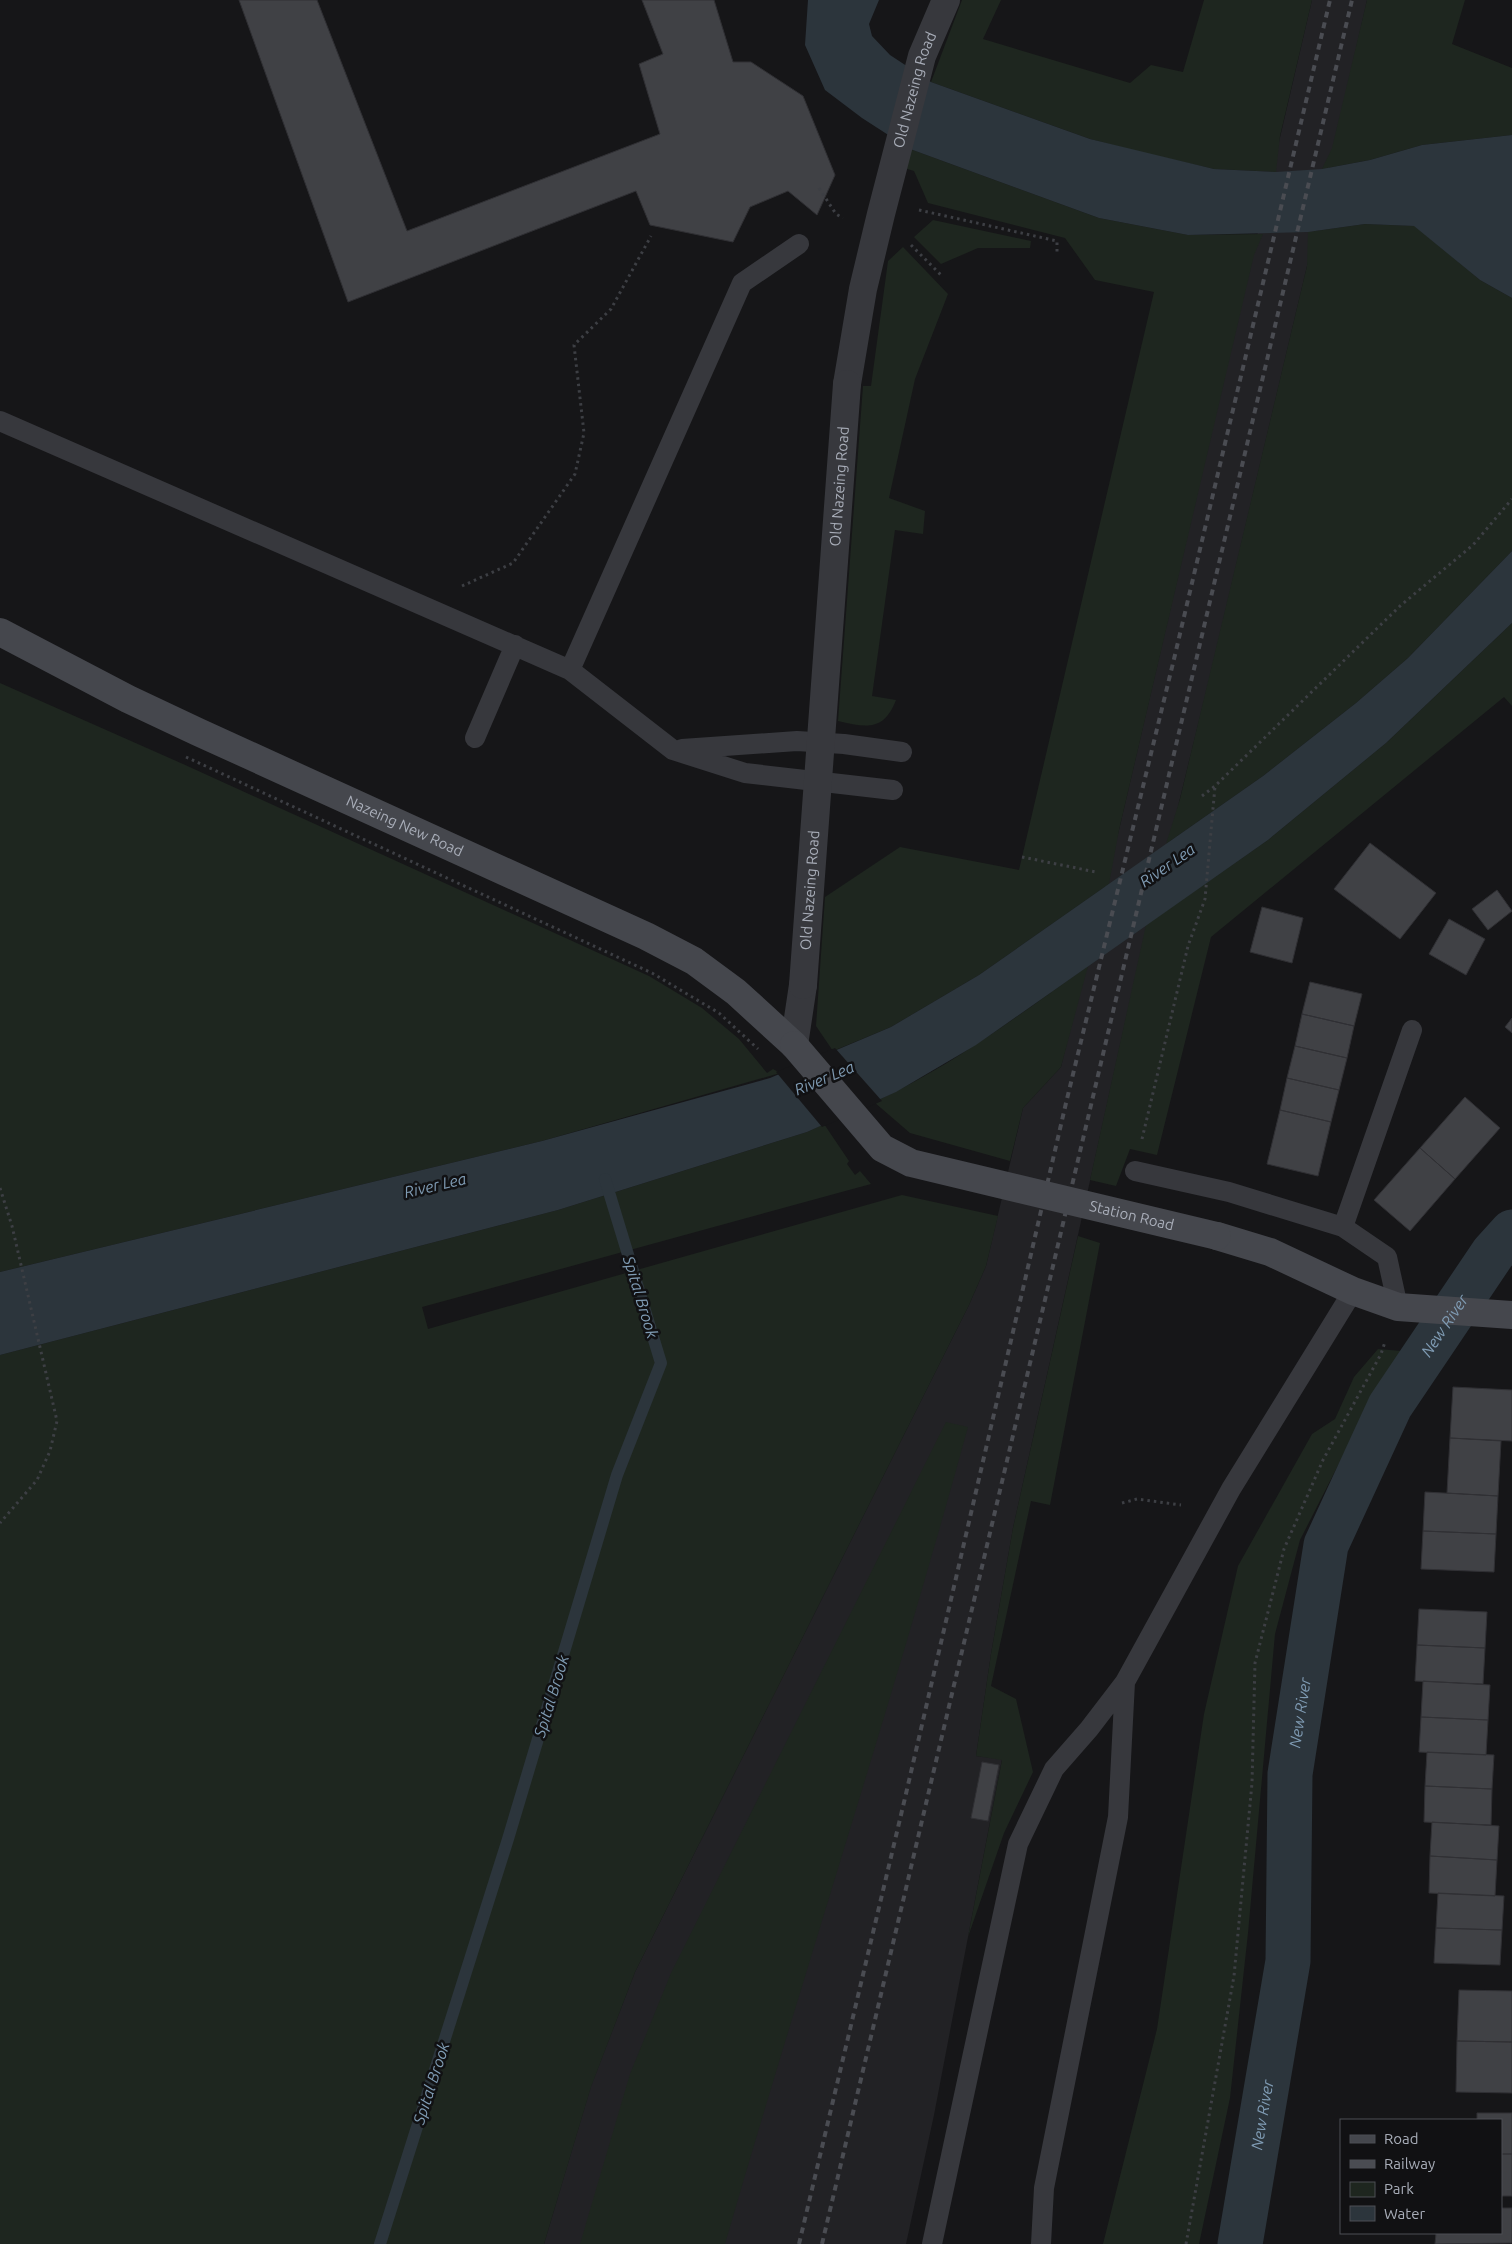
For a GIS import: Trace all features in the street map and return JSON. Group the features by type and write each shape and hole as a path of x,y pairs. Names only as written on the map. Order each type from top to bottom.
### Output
{"main road":[{"name":"Nazeing New Road","path":"0,632 128,699 198,732 654,940 694,961 736,992 794,1044"},
{"name":"Station Road","path":"794,1044 882,1148 897,1157 921,1166 1217,1236 1270,1252 1353,1291 1406,1308 1512,1314"}],"street":[{"name":"Old Nazeing Road","path":"794,1044 802,985 847,384 863,289 882,208 922,56 946,0"}],"lane":[{"path":"570,670 742,283 799,244"},
{"path":"0,422 570,670 673,750 745,773 893,790"},
{"path":"475,738 515,645"},
{"path":"673,750 797,741 844,744 902,752"},
{"path":"1343,1227 1412,1030"},
{"path":"1135,1171 1229,1192 1343,1227 1387,1257 1406,1308"},
{"path":"932,2244 1018,1844 1054,1769 1089,1729 1125,1682 1231,1489 1353,1291"},
{"path":"1041,2244 1044,2188 1118,1817 1125,1682"}],"path":[{"path":"882,208 1057,241 1058,254"},
{"path":"416,602 450,591 513,563 575,474 584,433 574,345 611,309 651,236"},
{"path":"1202,796 1215,786 1400,606 1473,545 1512,499"},
{"path":"186,757 652,973 719,1013 762,1052"},
{"path":"1135,1171 1188,946 1205,899 1215,786"},
{"path":"1022,857 1096,872"},
{"path":"0,1188 12,1226 57,1421 50,1451 37,1480 0,1523"},
{"path":"1186,2244 1234,1976 1252,1783 1254,1663 1284,1549 1323,1460 1406,1308"},
{"path":"1122,1503 1137,1499 1181,1505"}],"shaded area":[{"path":"1312,0 1367,0 1307,266 1209,680 1127,1014 1013,1528 991,1654 976,1756 1002,1759 934,2115 906,2244 544,2244 591,2086 635,1972 969,1305 986,1266 1023,1108 1061,1067 1119,830"}],"green space":[{"path":"962,0 1001,0 983,39 1130,83 1151,65 1183,72 1204,0 1312,0 1280,136 1276,172 1214,169 1090,139 931,82"},
{"path":"1367,0 1465,0 1452,44 1512,68 1512,135 1422,145 1370,160 1322,169 1332,148"},
{"path":"910,149 1099,218 1188,235 1263,234 1254,255 1119,830 1109,884 979,975 891,1027 833,1051 816,1026 825,897 900,847 1019,870 1154,292 1095,280 1065,238 928,203 914,171 904,168"},
{"path":"933,220 1031,241 1030,248 978,248 941,264 914,237"},
{"path":"1365,224 1415,226 1480,280 1512,298 1512,551 1408,658 1356,703 1263,776 1166,844 1180,799 1307,266 1308,232"},
{"path":"903,247 948,294 915,379 889,498 925,511 923,534 895,530 872,696 896,700 886,717 880,722 866,726 838,721 863,386 871,386 888,261"},
{"path":"1512,623 1512,706 1504,697 1211,937 1157,1155 1130,1149 1116,1186 1090,1180 1146,925 1268,840 1386,743"},
{"path":"0,683 649,976 702,1008 739,1039 767,1073 773,1069 780,1073 542,1141 0,1272"},
{"path":"1088,966 1061,1067 1023,1108 1010,1161 910,1133 874,1102 903,1088 958,1056"},
{"path":"824,1124 849,1161 847,1164 855,1175 860,1171 871,1184 422,1307 428,1329 902,1195 998,1216 986,1266 969,1305 635,1972 591,2087 544,2244 0,2244 0,1355 558,1210 807,1132"},
{"path":"1078,1236 1100,1243 1050,1505 1031,1501 991,1686 1016,1699 1033,1772 1004,1833 968,1937 1002,1760 976,1756 991,1654 1013,1528"},
{"path":"1378,1349 1402,1351 1356,1430 1300,1540 1275,1634 1248,1933 1230,2098 1199,2244 1103,2244 1157,2029 1204,1714 1238,1566 1312,1434 1335,1419 1354,1377"},
{"path":"946,1422 968,1427 910,1632 725,2244 580,2244 630,2074 671,1973"}],"water":[{"path":"808,0 879,0 869,24 872,36 890,55 931,82 1090,139 1214,169 1276,172 1322,169 1370,160 1422,145 1512,135 1512,298 1480,280 1414,226 1365,224 1308,232 1188,235 1099,218 910,149 862,118 825,90 805,45"},
{"name":"River Lea","path":"1512,551 1512,623 1386,743 1268,840 976,1045 896,1092 807,1132 558,1210 0,1355 0,1272 542,1141 770,1078 891,1027 979,975 1263,776 1356,703 1408,658"}],"pier":[{"path":"835,1048 882,1101 822,1127 776,1072"}],"building":[{"path":"239,0 317,0 407,231 660,134 639,64 663,54 642,0 714,0 733,62 751,62 803,96 835,175 817,215 788,191 750,207 733,242 650,225 636,191 348,302"},
{"path":"1370,843 1436,893 1400,939 1334,889"},
{"path":"1497,890 1512,911 1488,930 1472,909"},
{"path":"1262,907 1303,918 1292,963 1250,952"},
{"path":"1449,919 1485,939 1466,975 1429,954"},
{"path":"1310,982 1362,994 1354,1026 1302,1014"},
{"path":"1302,1014 1354,1026 1347,1058 1295,1046"},
{"path":"1512,1018 1512,1033 1505,1027"},
{"path":"1295,1046 1347,1058 1339,1090 1287,1078"},
{"path":"1287,1078 1339,1090 1331,1122 1280,1110"},
{"path":"1465,1097 1500,1128 1455,1179 1420,1148"},
{"path":"1280,1110 1331,1122 1318,1176 1267,1164"},
{"path":"1420,1148 1455,1179 1410,1231 1374,1200"},
{"path":"1453,1387 1512,1390 1512,1441 1450,1438"},
{"path":"1450,1438 1501,1441 1498,1496 1447,1493"},
{"path":"1425,1492 1498,1496 1496,1534 1423,1531"},
{"path":"1423,1531 1496,1534 1494,1572 1421,1569"},
{"path":"1419,1609 1487,1612 1485,1648 1417,1645"},
{"path":"1417,1645 1485,1648 1483,1684 1415,1681"},
{"path":"1423,1681 1490,1685 1488,1720 1421,1717"},
{"path":"1421,1717 1488,1720 1486,1755 1419,1752"},
{"path":"1427,1752 1494,1755 1492,1789 1425,1786"},
{"path":"982,1762 999,1765 988,1821 971,1818"},
{"path":"1425,1786 1492,1789 1491,1825 1424,1822"},
{"path":"1432,1822 1499,1826 1497,1860 1430,1856"},
{"path":"1430,1856 1497,1860 1495,1896 1429,1893"},
{"path":"1438,1893 1504,1896 1502,1930 1436,1928"},
{"path":"1436,1928 1502,1930 1500,1965 1434,1963"},
{"path":"1459,1990 1512,1991 1512,2042 1457,2041"},
{"path":"1457,2041 1512,2042 1512,2093 1456,2092"},
{"path":"1477,2113 1512,2113 1512,2154 1502,2154 1502,2119 1477,2119"},
{"path":"1502,2154 1512,2154 1512,2196 1502,2196"},
{"path":"1502,2208 1512,2208 1512,2243 1435,2244 1436,2234 1502,2234"}],"waterway":[{"name":"Spital Brook","path":"380,2244 508,1839 617,1475 661,1363 605,1179"},
{"name":"New River","path":"1240,2244 1288,1961 1290,1774 1326,1545 1390,1406 1493,1253 1512,1232"}],"railway":[{"path":"799,2244 905,1798 1066,1103 1174,659 1330,0"},
{"path":"822,2244 1352,0"}]}
